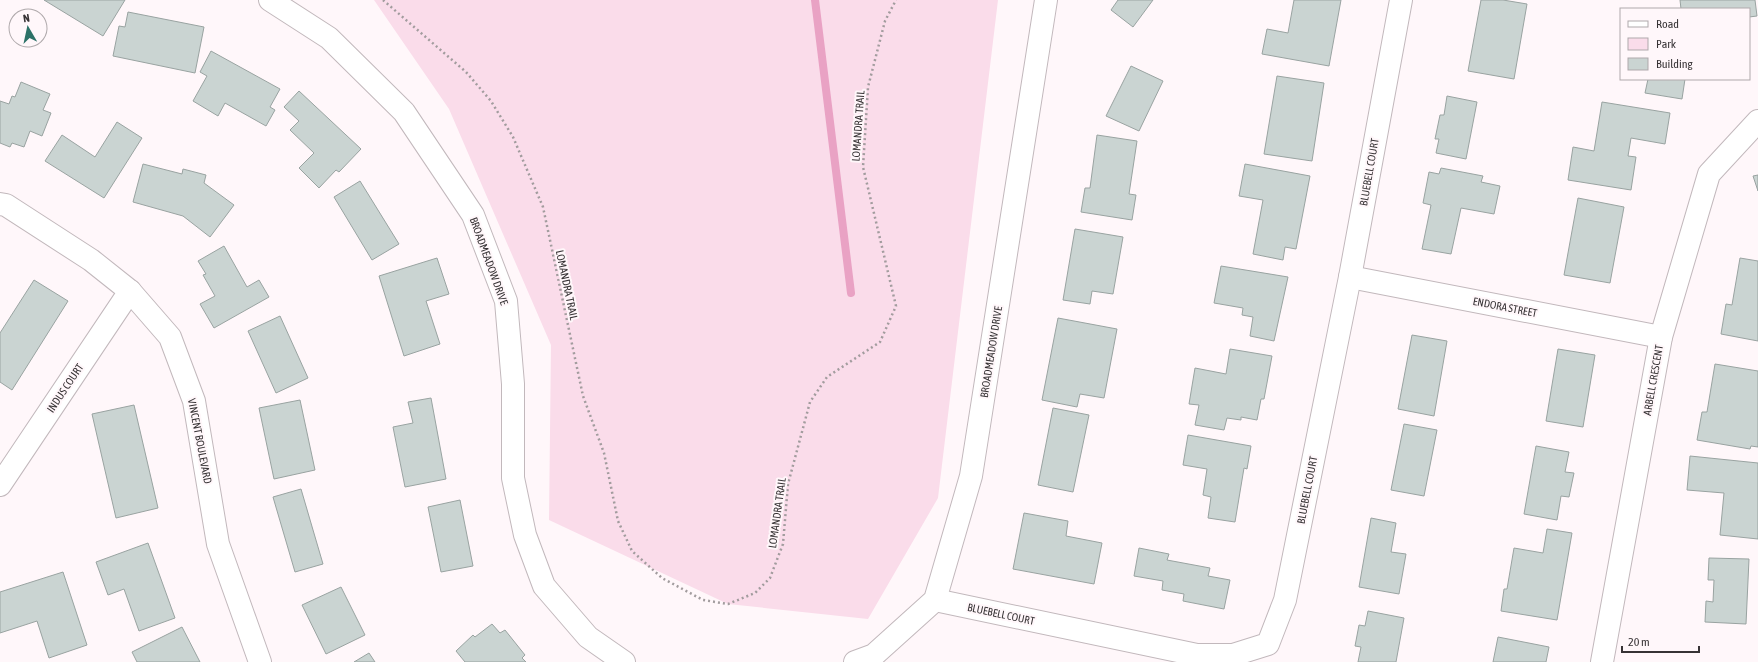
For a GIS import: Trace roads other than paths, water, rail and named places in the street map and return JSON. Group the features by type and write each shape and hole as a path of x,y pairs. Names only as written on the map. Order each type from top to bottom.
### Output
{"street":[{"name":"BROADMEADOW DRIVE","path":"270,0 329,38 404,112 473,216 506,301 513,384 513,478 525,534 544,586 588,637 624,662"},
{"name":"BROADMEADOW DRIVE","path":"936,600 971,476 1046,0"},
{"name":"BLUEBELL COURT","path":"936,600 1197,655 1233,655 1268,644 1285,600 1350,277 1400,0"},
{"name":"ARBELL CRESCENT","path":"1602,662 1661,336 1709,174 1758,121"},
{"name":"VINCENT BOULEVARD","path":"0,204 6,205 91,260 130,291 170,337 194,401 218,544 260,662"},
{"name":"ENDORA STREET","path":"1350,277 1661,336"},
{"name":"INDUS COURT","path":"0,485 130,291"},
{"path":"855,662 874,655 936,600"}],"waterway":[{"path":"815,0 851,293"}]}
